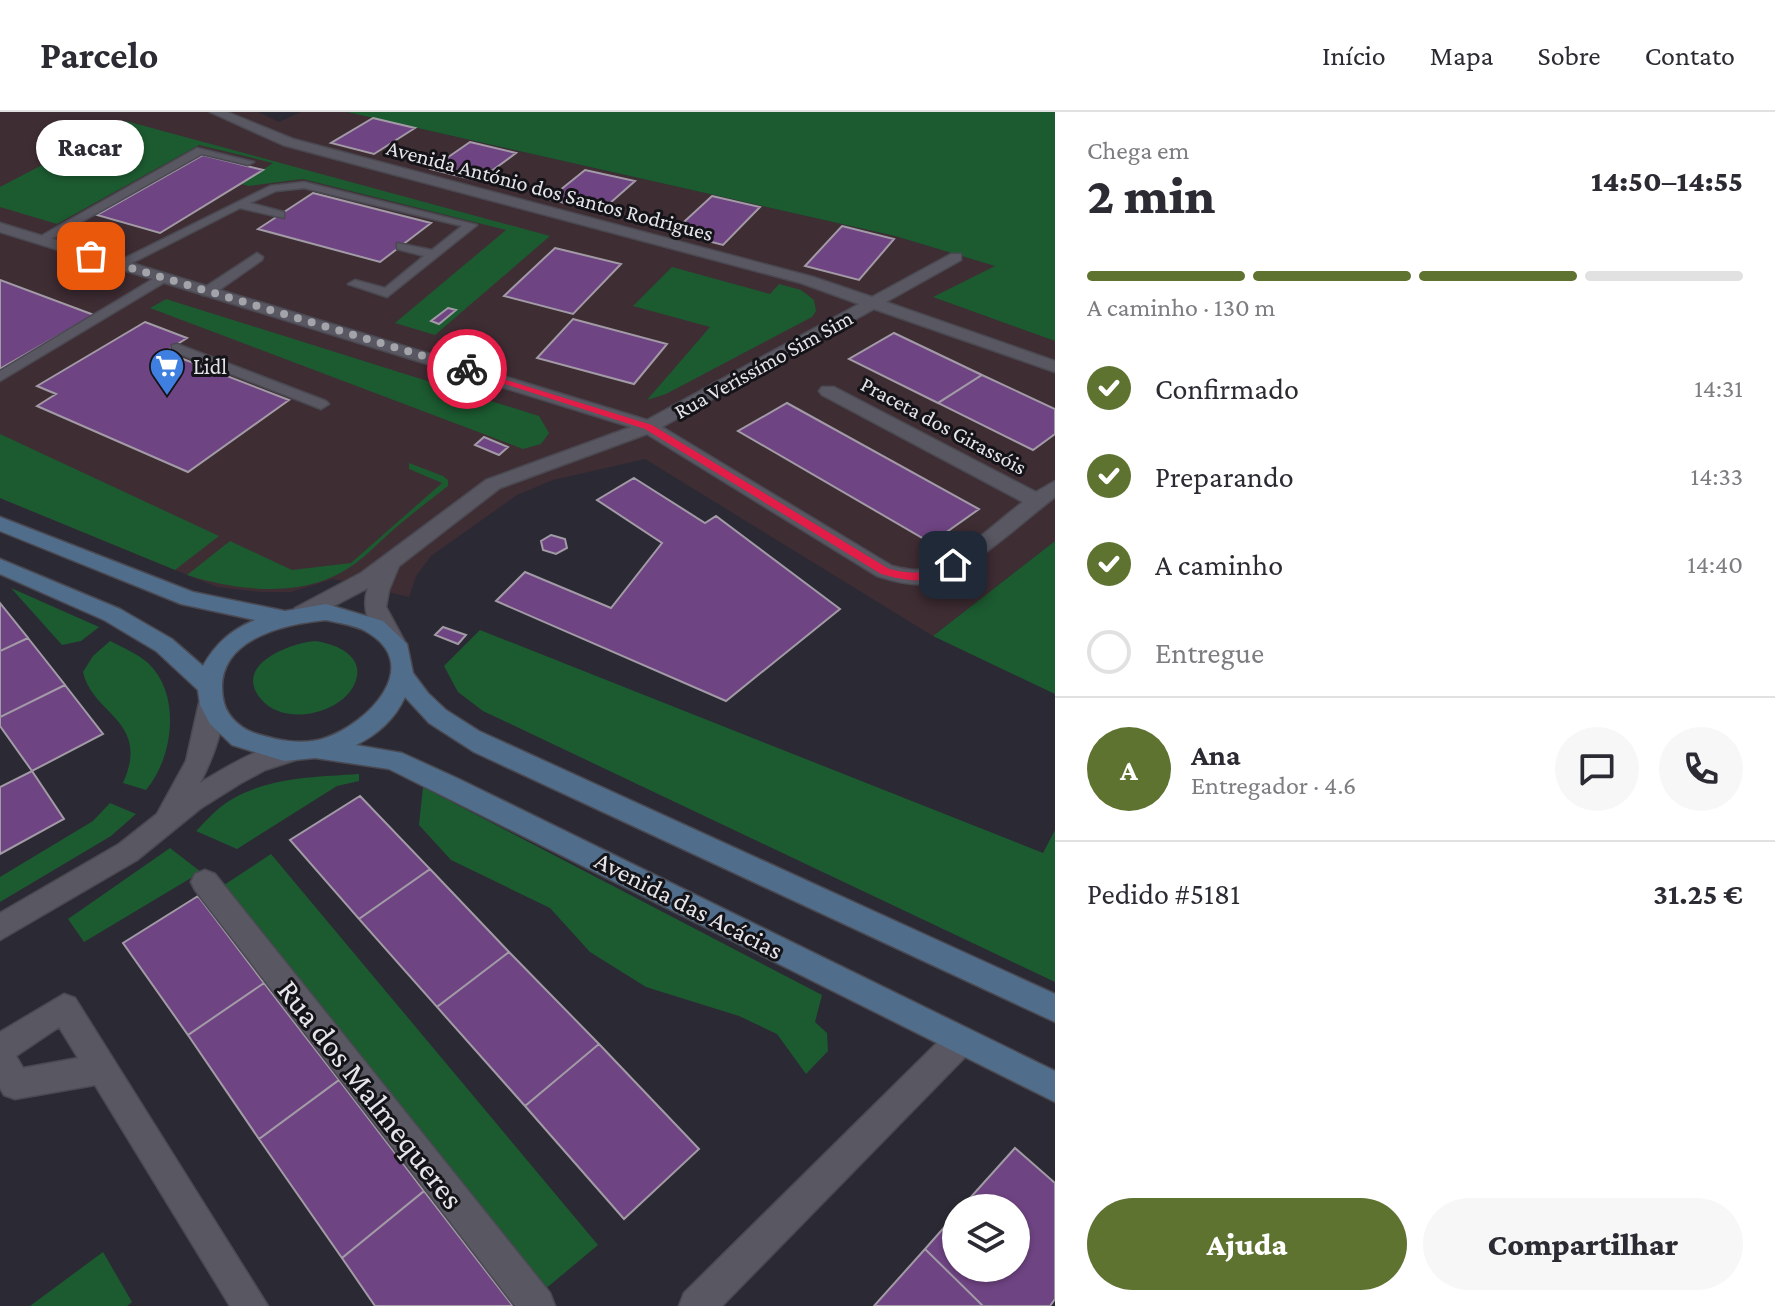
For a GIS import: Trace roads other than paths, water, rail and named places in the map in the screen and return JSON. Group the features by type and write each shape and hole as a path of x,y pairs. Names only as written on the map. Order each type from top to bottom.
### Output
{"main road":[{"path":"0,523 189,599 292,615 326,612 367,621 383,631 395,644 402,659 403,676 422,704 449,726 483,745 1055,1008"},
{"name":"Avenida das Acácias","path":"0,566 119,618 176,651 210,694 219,720 233,734 252,744 393,760 1055,1087"},
{"path":"210,694 215,668 225,651 250,631 292,615"},
{"name":"Avenida das Acácias","path":"304,750 346,740 373,725 389,710 399,693 403,676"}],"street":[{"name":"Avenida António dos Santos Rodrigues","path":"216,112 288,142 807,280 1055,367"},
{"path":"0,227 649,427 885,571 911,578 935,576 953,565 1055,487"},
{"name":"Rua Verissímo Sim Sim","path":"292,615 369,578 493,484 649,427 956,257"},
{"name":"Praceta dos Girassóis","path":"828,391 1037,501"},
{"name":"Rua Verissímo Sim Sim","path":"395,644 379,622 373,605 377,588 400,552"},
{"path":"161,824 198,767 208,732 210,694"},
{"path":"0,928 128,852 161,824 232,776 256,763 304,750"},
{"name":"Rua dos Malmequeres","path":"205,882 537,1306"},
{"path":"0,1049 64,1008 250,1306"},
{"path":"697,1306 960,1041"},
{"path":"0,1058 15,1084 102,1069"}],"lane":[{"path":"40,240 201,150 248,162"},
{"path":"117,265 274,188 304,185 471,225 387,293 355,284"},
{"path":"239,204 280,215"},
{"path":"401,246 434,255"},
{"path":"207,292 257,257"},
{"path":"0,377 163,279"},
{"path":"177,348 321,404"}],"place":[{"name":"Racar","path":"91,256"},
{"name":"Lidl","path":"167,397"}]}
